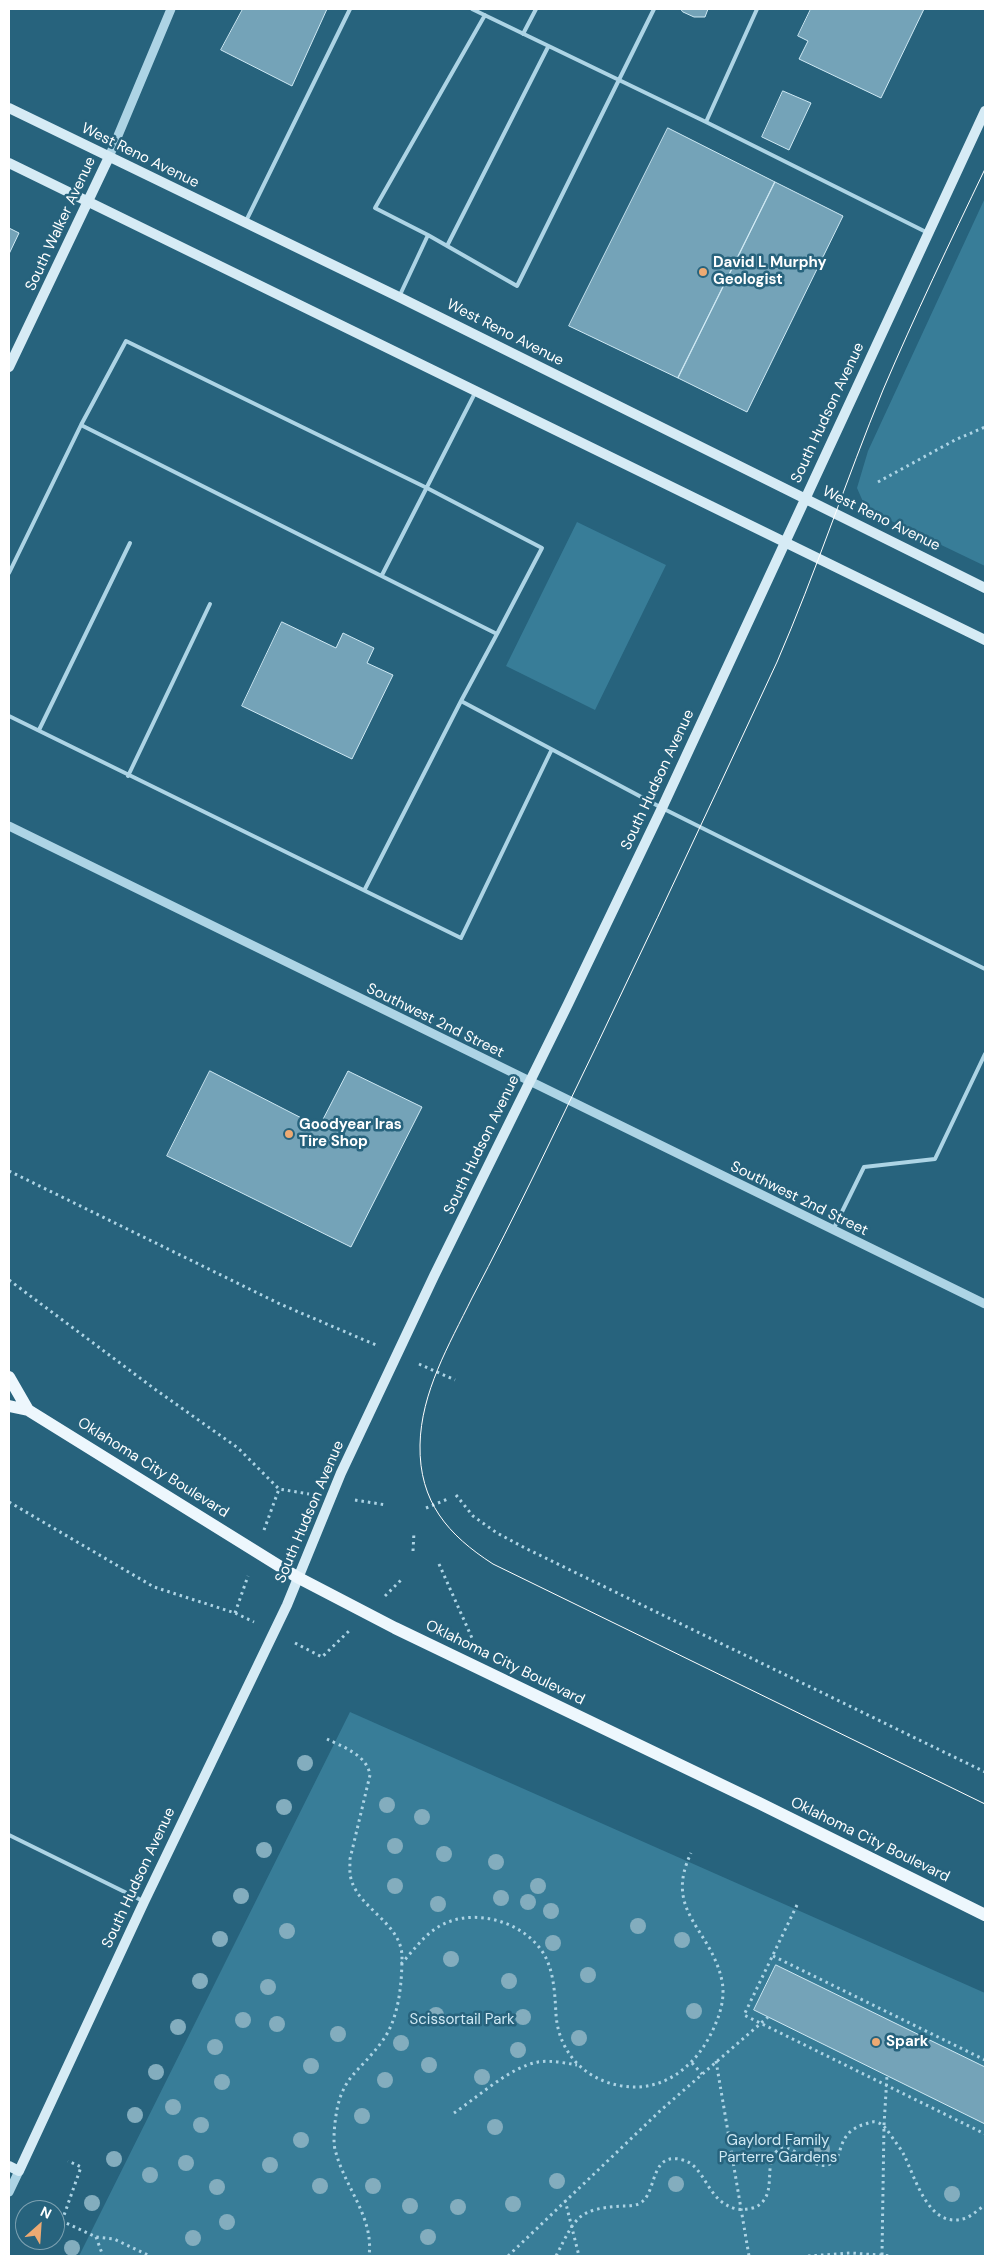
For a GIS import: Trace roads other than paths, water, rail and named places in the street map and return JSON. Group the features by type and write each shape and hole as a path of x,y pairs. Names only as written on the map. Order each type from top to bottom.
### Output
{"main road":[{"name":"West Reno Avenue","path":"9,108 399,297 985,588"},
{"name":"South Hudson Avenue","path":"19,2171 144,1902 287,1605 341,1474 434,1276 530,1083 662,808 985,112"},
{"name":"South Walker Avenue","path":"9,368 109,157"},
{"path":"9,163 985,640"},
{"name":"Oklahoma City Boulevard","path":"9,1377 28,1410"},
{"name":"Oklahoma City Boulevard","path":"9,1406 28,1410 297,1577 395,1628 768,1807 985,1915"},
{"path":"9,2166 19,2171"}],"street":[{"name":"South Walker Avenue","path":"109,157 171,9"},
{"name":"Southwest 2nd Street","path":"9,826 530,1083 985,1304"},
{"name":"South Hudson Avenue","path":"9,2192 19,2171"}],"lane":[{"path":"245,224 350,9"},
{"path":"472,9 706,122 928,233"},
{"path":"523,34 536,9"},
{"path":"485,15 375,208 428,235 516,286 654,9"},
{"path":"706,122 757,9"},
{"path":"447,246 548,47"},
{"path":"399,297 428,235"},
{"path":"9,573 81,425 126,341 426,488 542,548 365,889"},
{"path":"382,575 476,391"},
{"path":"81,425 497,634"},
{"path":"39,730 130,543"},
{"path":"128,776 210,604"},
{"path":"461,701 550,751 985,969"},
{"path":"9,716 128,776 365,889 461,938 550,751"},
{"path":"833,1230 864,1167 935,1159 985,1054"},
{"path":"9,1834 144,1902"}],"tram line":[{"path":"985,169 920,306 883,390 777,662 597,1044 438,1369 425,1406 420,1445 421,1465 425,1484 439,1515 462,1541 493,1564 985,1804"}],"place":[{"name":"David L Murphy Geologist","path":"703,272"},
{"name":"Goodyear Iras Tire Shop","path":"289,1134"},
{"name":"Spark","path":"876,2042"}],"park label":[{"name":"Scissortail Park","path":"462,2020"},
{"name":"Gaylord Family Parterre Gardens","path":"778,2150"}]}
